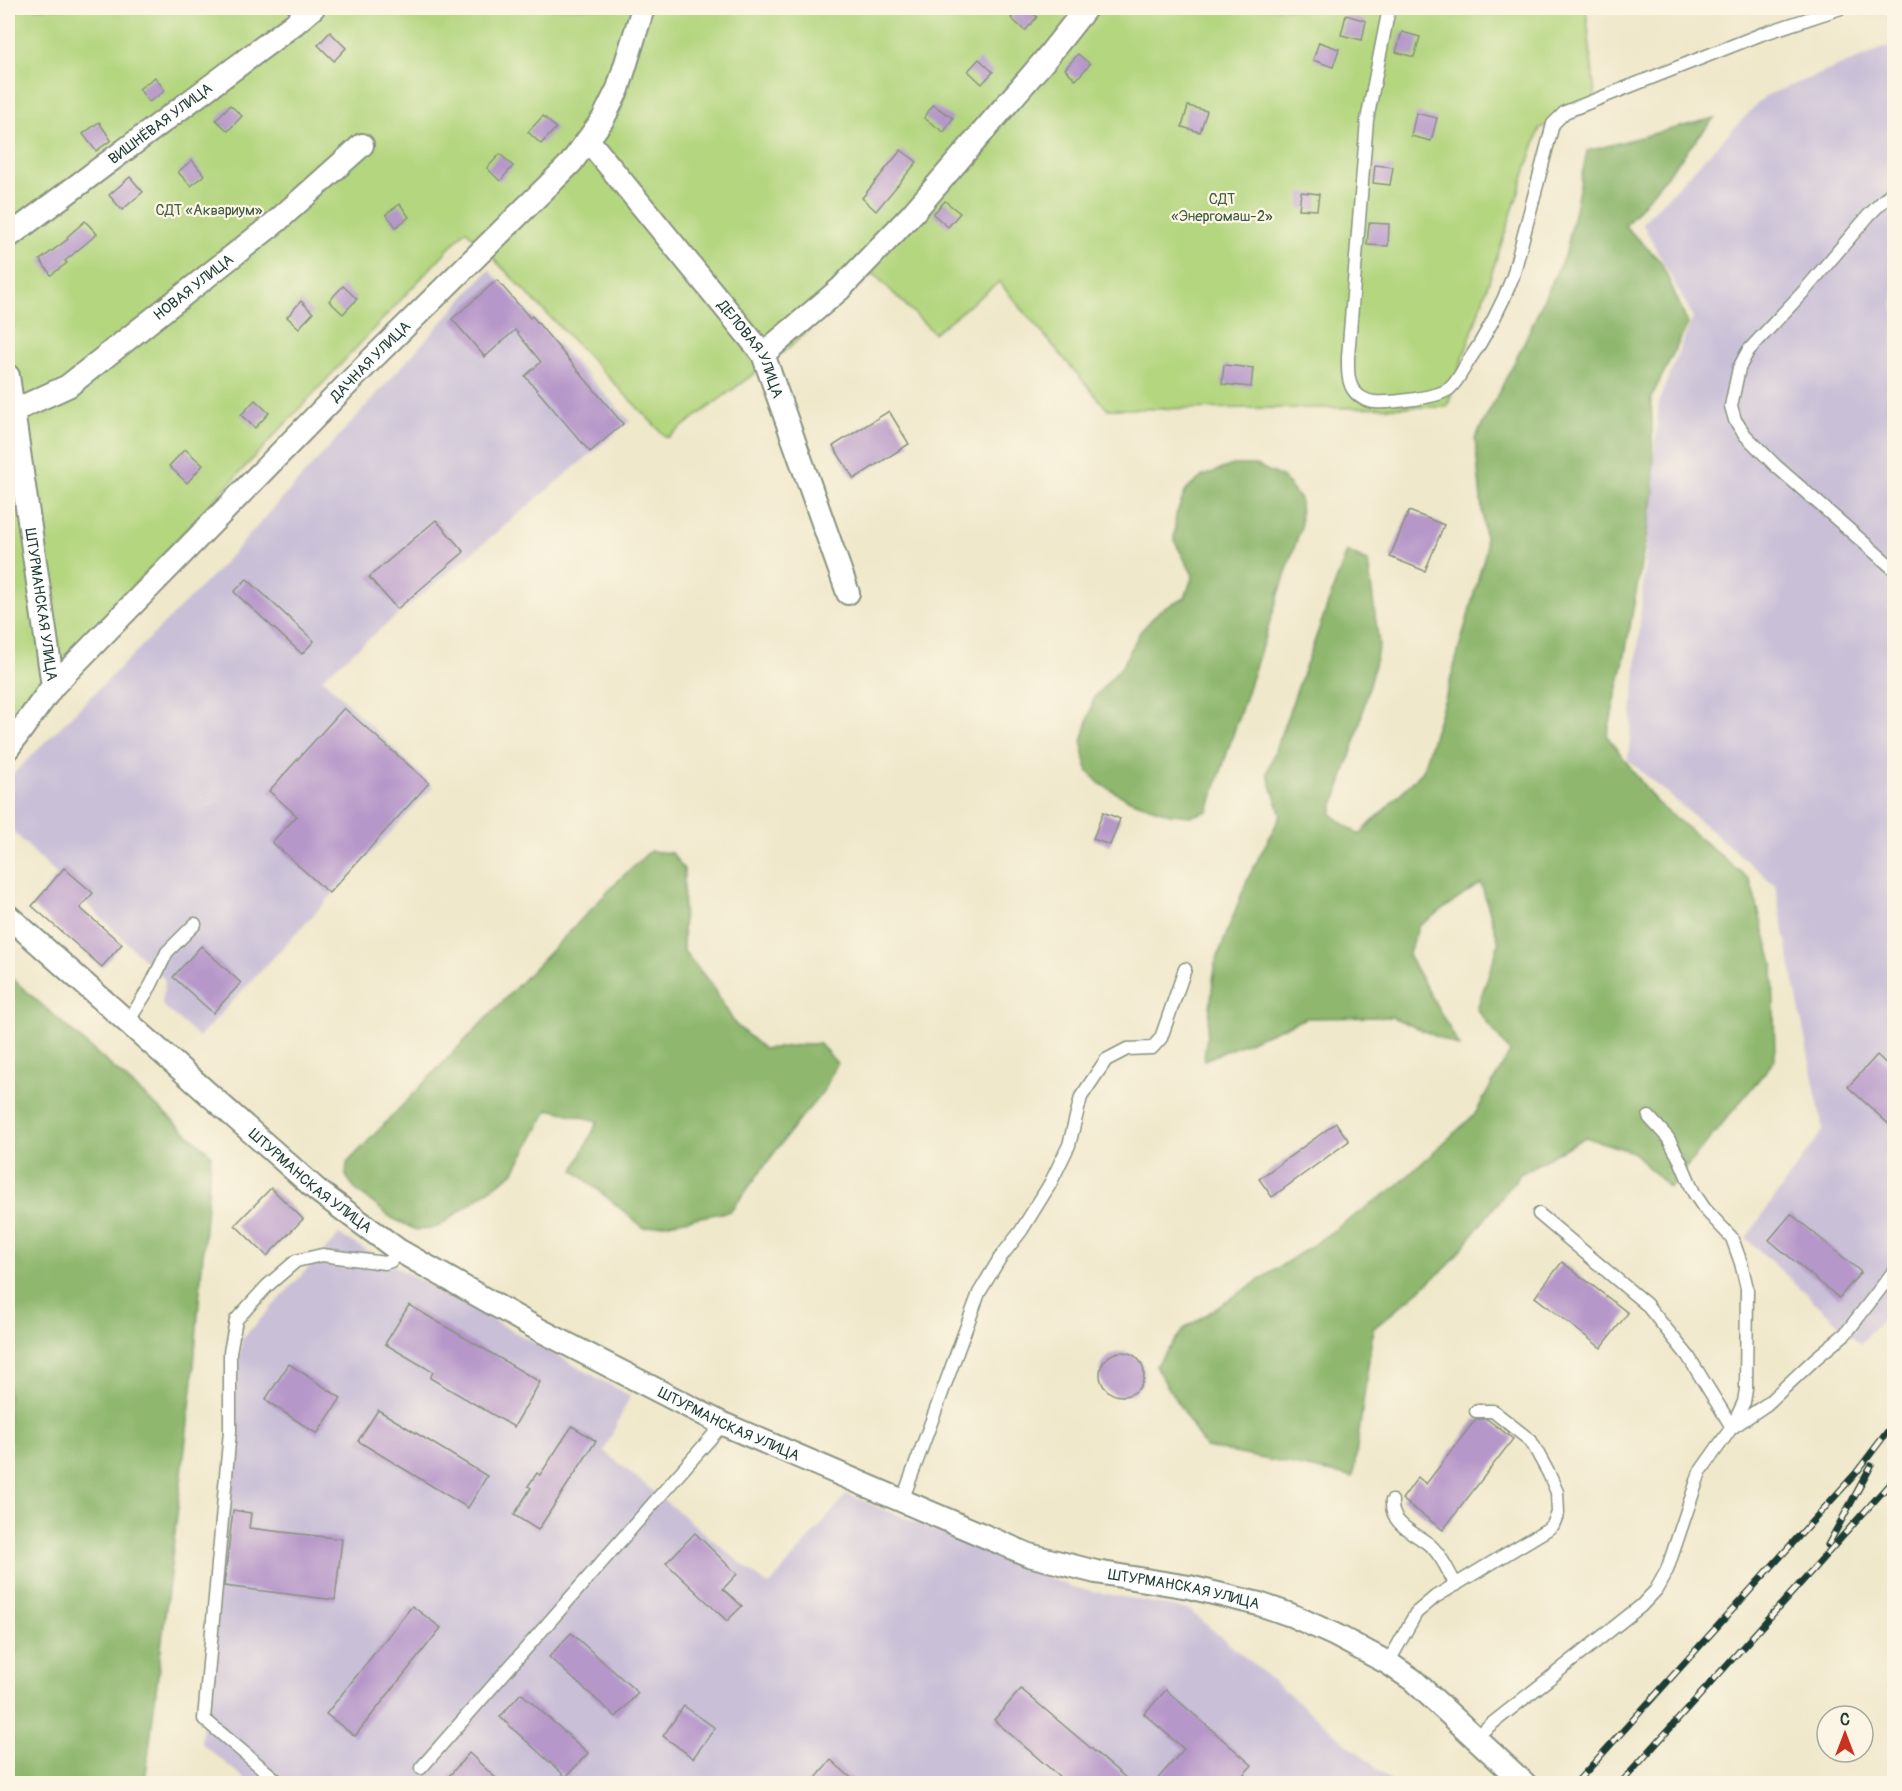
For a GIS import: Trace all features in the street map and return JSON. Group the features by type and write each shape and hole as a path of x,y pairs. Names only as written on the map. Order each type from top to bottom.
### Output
{"street":[{"name":"ВИШНЁВАЯ УЛИЦА","path":"8,237 313,8"},
{"name":"ДАЧНАЯ УЛИЦА","path":"53,686 371,360 571,164 603,119 618,89 643,8"},
{"path":"763,354 840,289 912,214 1044,61 1086,8"},
{"name":"ДЕЛОВАЯ УЛИЦА","path":"588,140 763,354 848,593"},
{"name":"НОВАЯ УЛИЦА","path":"13,411 68,386 277,221 362,145"},
{"name":"ШТУРМАНСКАЯ УЛИЦА","path":"8,376 53,686 8,748"},
{"name":"ШТУРМАНСКАЯ УЛИЦА","path":"8,916 318,1191 398,1250 534,1327 723,1424 1029,1555 1096,1572 1189,1587 1259,1604 1335,1635 1388,1663 1413,1680 1520,1782"}],"lane":[{"path":"1389,8 1367,120 1348,357 1351,386 1355,393 1374,402 1432,396 1443,393 1452,386 1488,331 1513,276 1552,124 1565,112 1762,34 1841,8"},
{"path":"1894,190 1748,351 1739,368 1731,406 1734,420 1745,435 1776,466 1894,569"},
{"path":"128,1022 151,985 167,952 195,924"},
{"path":"902,1501 979,1293 1050,1184 1069,1145 1081,1097 1106,1060 1127,1049 1152,1048 1161,1038 1185,969"},
{"path":"1475,1737 1641,1606 1656,1590 1667,1570 1700,1472 1731,1428 1744,1402 1747,1288 1741,1263 1732,1239 1699,1201 1668,1138 1649,1117"},
{"path":"1539,1214 1617,1277 1646,1304 1688,1356 1731,1428"},
{"path":"281,1784 204,1719 230,1431 230,1352 236,1320 267,1286 296,1261 322,1255 385,1263 391,1261 398,1250"},
{"path":"1731,1428 1767,1404 1846,1333 1894,1271"},
{"path":"1388,1663 1416,1613 1435,1597 1548,1529 1553,1525 1558,1513 1554,1482 1531,1441 1493,1411 1476,1411"},
{"path":"422,1768 723,1424"},
{"path":"1392,1501 1393,1517 1432,1547 1456,1585"}],"shaded area":[{"path":"1894,44 1894,1307 1860,1344 1746,1238 1823,1130 1775,885 1628,760 1659,401 1693,317 1642,223 1765,96"},
{"path":"489,270 630,421 322,678 433,787 199,1037 162,1005 165,980 8,827 8,779 215,573"},
{"path":"339,1235 630,1396 604,1451 769,1586 847,1494 1071,1587 1189,1610 1394,1783 251,1784 201,1743 230,1431 242,1339"}],"green space":[{"path":"8,8 1586,8 1596,107 1540,128 1447,407 1107,409 999,282 934,333 873,273 786,350 667,438 466,230 8,721"},
{"path":"1714,118 1625,226 1661,262 1688,324 1651,398 1654,492 1624,660 1607,736 1657,803 1750,880 1773,963 1775,1060 1669,1188 1633,1152 1585,1137 1520,1174 1448,1266 1373,1329 1353,1477 1205,1447 1155,1366 1184,1329 1307,1249 1397,1186 1475,1114 1510,1052 1477,1009 1499,943 1481,883 1419,926 1408,955 1460,1047 1392,1017 1306,1018 1204,1060 1215,964 1247,880 1281,815 1267,773 1347,551 1368,562 1379,645 1357,735 1331,814 1359,835 1422,772 1448,689 1486,550 1475,439 1519,353 1566,252 1587,151"},
{"path":"1233,465 1256,465 1282,477 1300,499 1301,527 1208,811 1192,816 1170,814 1127,799 1099,783 1087,770 1082,742 1094,698 1123,665 1140,632 1160,610 1185,598 1193,575 1174,540 1176,515 1186,490 1203,476"},
{"path":"650,851 672,853 684,869 683,950 711,984 735,1024 764,1049 819,1043 837,1063 822,1093 795,1125 731,1211 644,1228 574,1170 598,1121 549,1109 513,1173 438,1227 416,1230 392,1218 356,1190 346,1176 347,1163 621,878"},
{"path":"8,975 211,1154 192,1389 145,1783 8,1783"}],"building":[{"path":"1021,8 1027,8 1037,17 1025,31 1011,18"},
{"path":"1346,15 1366,21 1362,40 1341,35"},
{"path":"330,32 346,48 334,61 318,45"},
{"path":"1402,32 1420,37 1414,57 1396,52"},
{"path":"1319,42 1339,49 1333,67 1313,60"},
{"path":"1078,54 1090,64 1076,80 1065,69"},
{"path":"979,59 993,72 982,84 968,71"},
{"path":"155,77 165,91 149,102 139,89"},
{"path":"230,105 242,116 228,131 216,120"},
{"path":"933,105 953,118 944,132 924,118"},
{"path":"1188,106 1207,111 1200,132 1182,127"},
{"path":"1416,113 1437,118 1431,141 1411,136"},
{"path":"543,116 556,128 541,144 528,132"},
{"path":"99,122 111,140 96,151 83,134"},
{"path":"901,150 917,162 876,211 862,198"},
{"path":"500,154 513,166 500,181 487,168"},
{"path":"192,160 204,175 191,186 178,172"},
{"path":"1375,165 1393,167 1390,185 1373,183"},
{"path":"130,177 143,192 122,210 109,195"},
{"path":"1301,192 1319,194 1317,210 1299,209"},
{"path":"945,201 960,213 948,227 933,214"},
{"path":"400,204 409,217 396,227 386,214"},
{"path":"85,221 97,234 51,275 40,260 68,239 67,237"},
{"path":"1369,223 1389,224 1388,246 1367,245"},
{"path":"497,280 530,318 532,316 623,424 590,452 525,376 541,362 515,330 485,357 452,319"},
{"path":"343,286 357,299 343,314 329,301"},
{"path":"301,301 313,313 299,328 287,317"},
{"path":"1224,365 1253,368 1251,387 1222,384"},
{"path":"255,400 269,413 255,428 241,415"},
{"path":"889,411 909,444 854,479 833,446"},
{"path":"185,449 203,465 187,483 169,466"},
{"path":"1409,511 1444,525 1425,571 1390,557"},
{"path":"436,520 464,552 397,609 369,577"},
{"path":"247,579 314,641 302,654 234,592"},
{"path":"344,708 429,783 329,893 272,842 297,816 269,791"},
{"path":"1103,812 1120,819 1110,845 1093,839"},
{"path":"64,868 93,893 80,908 122,944 102,967 32,906"},
{"path":"201,946 241,983 213,1013 173,977"},
{"path":"1877,1055 1894,1071 1894,1129 1848,1087"},
{"path":"1336,1123 1349,1141 1272,1197 1259,1179"},
{"path":"271,1188 303,1219 267,1256 235,1225"},
{"path":"1791,1214 1861,1272 1839,1298 1769,1240"},
{"path":"1562,1262 1628,1313 1601,1348 1535,1297"},
{"path":"409,1305 540,1382 514,1427 430,1378 433,1372 385,1344"},
{"path":"1122,1352 1131,1353 1138,1358 1143,1365 1143,1383 1138,1390 1131,1395 1122,1396 1113,1395 1106,1390 1101,1383 1100,1374 1101,1365 1106,1358 1113,1353"},
{"path":"289,1364 341,1398 317,1434 265,1400"},
{"path":"378,1410 487,1476 468,1508 358,1441"},
{"path":"1476,1419 1487,1419 1513,1439 1443,1530 1402,1499 1418,1477 1426,1484"},
{"path":"572,1426 596,1441 538,1530 514,1515 531,1488 528,1486 537,1473 540,1475"},
{"path":"233,1510 251,1513 249,1528 342,1539 335,1600 224,1586"},
{"path":"695,1533 737,1574 723,1589 742,1606 727,1621 666,1563"},
{"path":"412,1606 441,1628 355,1736 326,1714"},
{"path":"571,1633 638,1693 616,1717 549,1657"},
{"path":"1021,1689 1133,1784 1068,1784 994,1720"},
{"path":"1166,1690 1252,1765 1235,1784 1153,1784 1184,1749 1144,1714"},
{"path":"521,1693 588,1753 566,1777 500,1717"},
{"path":"684,1706 715,1728 693,1758 663,1736"},
{"path":"469,1753 502,1784 442,1784"},
{"path":"831,1760 858,1784 811,1784"}],"railway":[{"path":"1575,1784 1856,1473 1894,1423"},
{"path":"1828,1545 1871,1466"},
{"path":"1620,1784 1894,1479"}],"park label":[{"name":"СДТ «Энергомаш-2»","path":"1222,208"},
{"name":"СДТ «Аквариум»","path":"209,210"}]}
